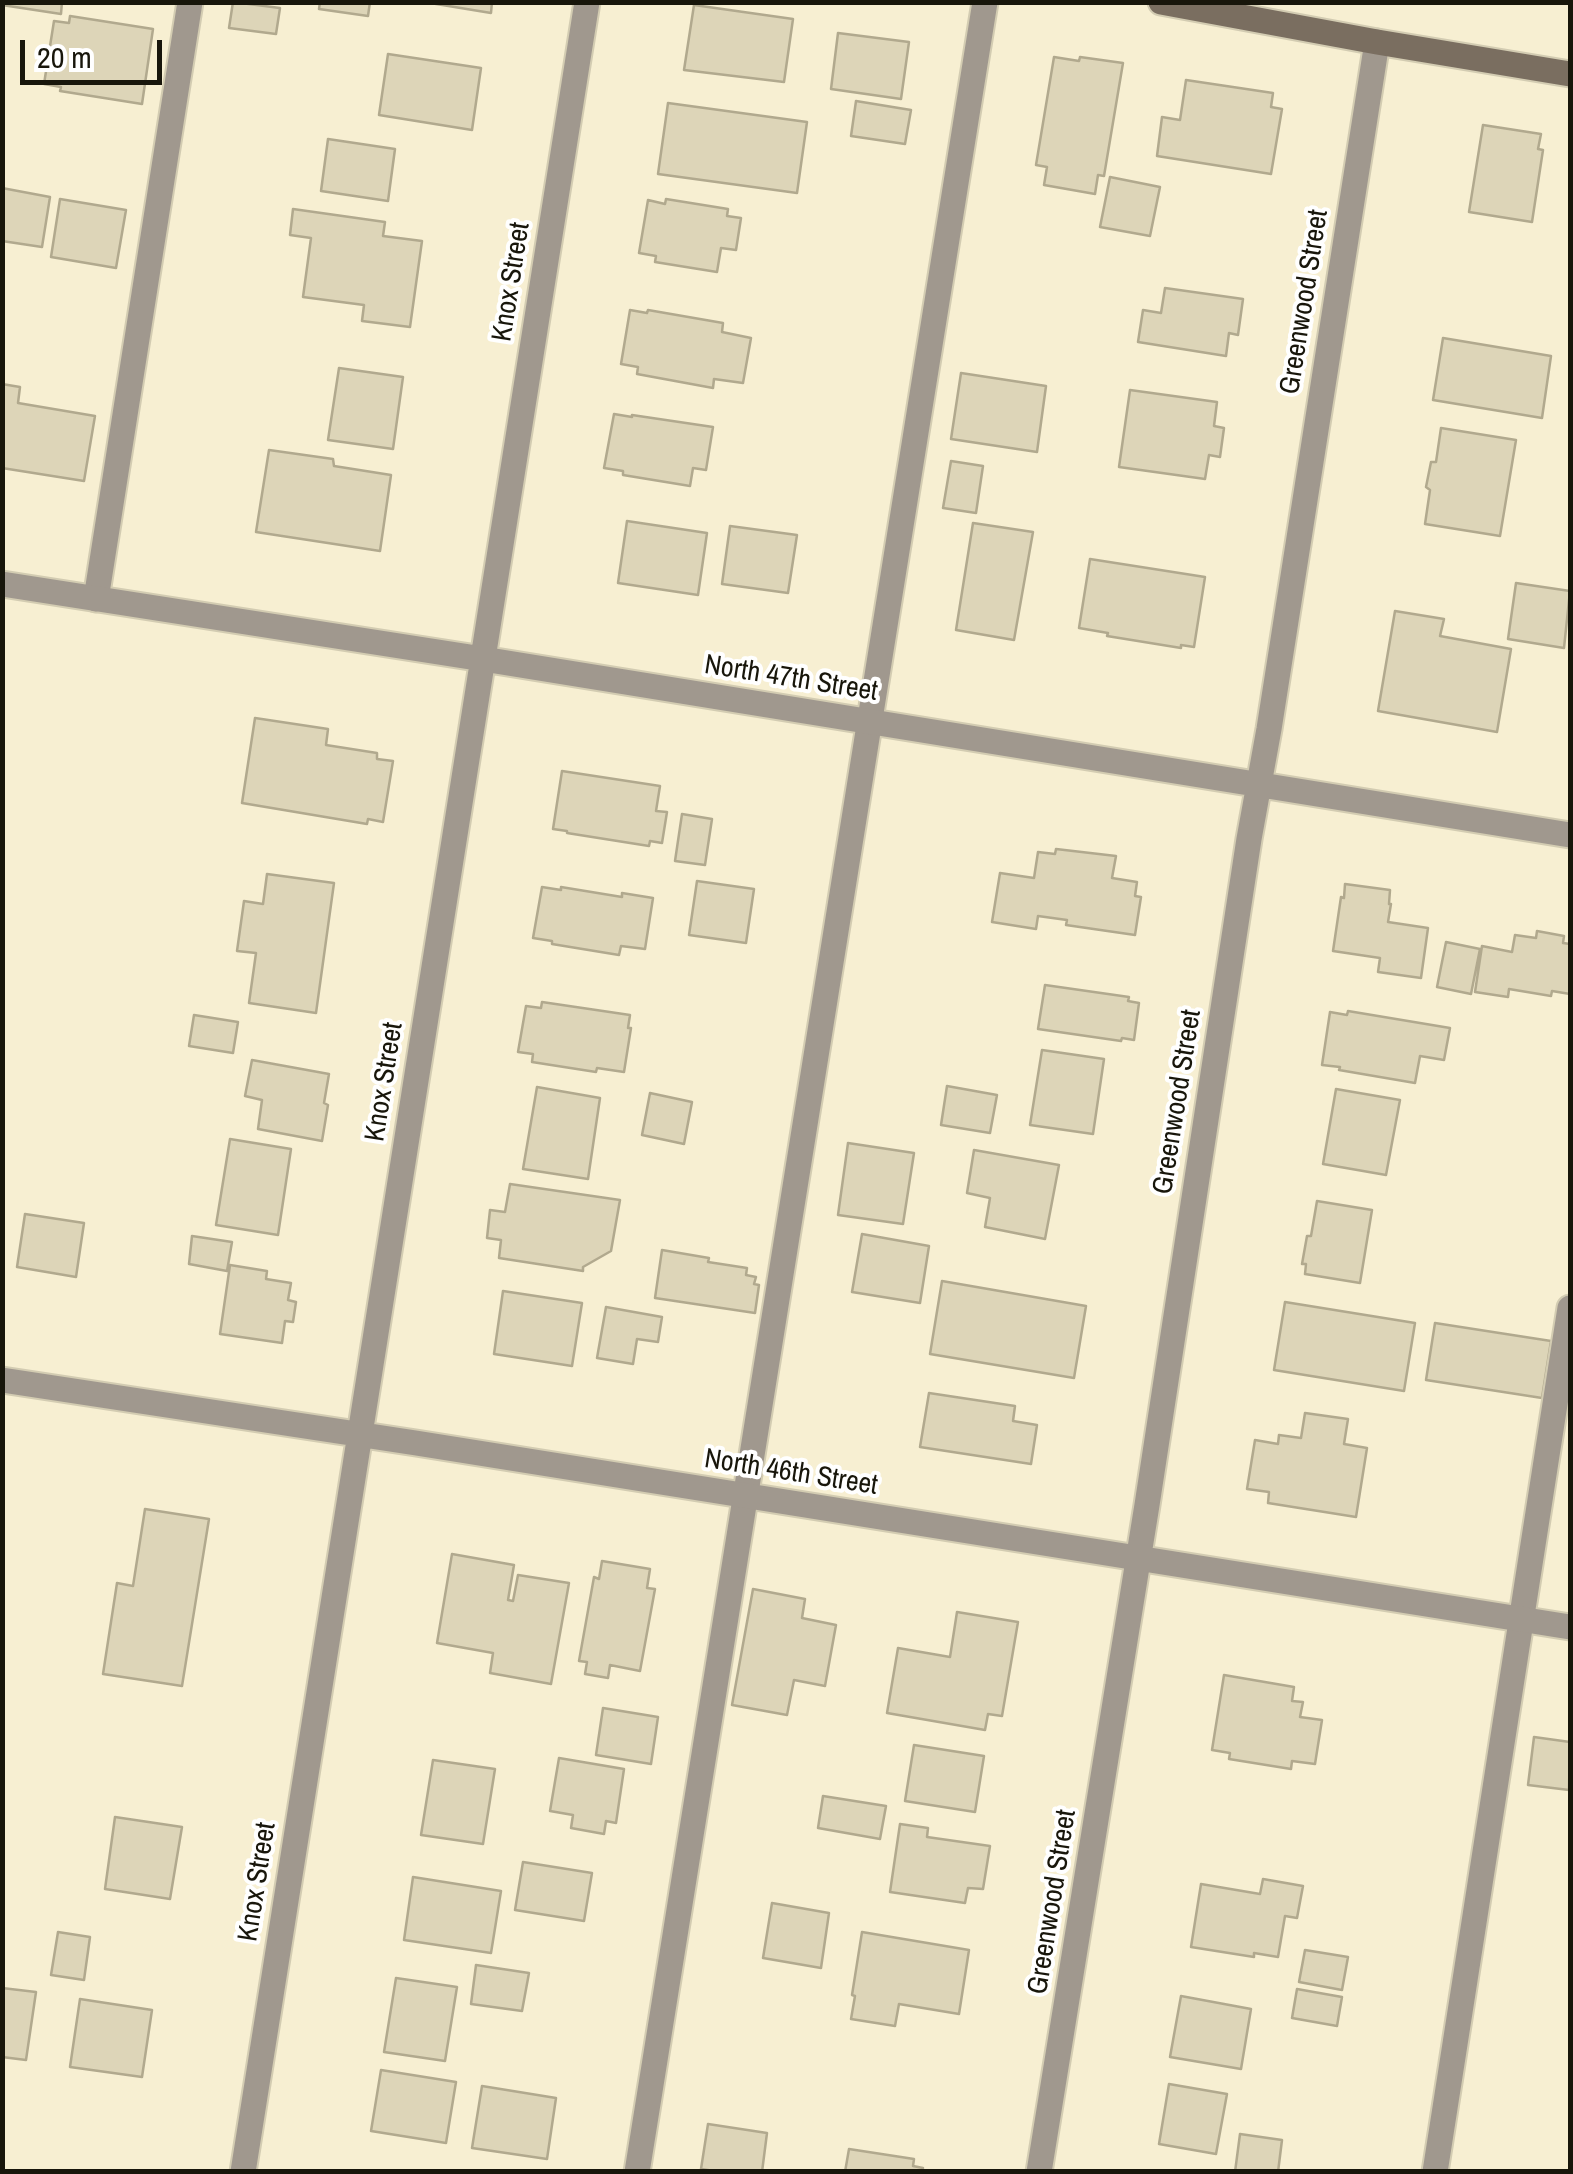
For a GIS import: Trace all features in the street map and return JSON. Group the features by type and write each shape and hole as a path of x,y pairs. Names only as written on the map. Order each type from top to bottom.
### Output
{"main road":[{"path":"1161,2 1570,74"}],"street":[{"path":"96,599 190,2"},
{"name":"Knox Street","path":"243,2172 587,2"},
{"path":"638,2172 986,2"},
{"name":"Greenwood Street","path":"1039,2172 1377,42"},
{"name":"North 47th Street","path":"2,584 1570,835"},
{"path":"1435,2172 1570,1308"},
{"name":"North 46th Street","path":"2,1380 1570,1627"}],"building":[{"path":"62,2 61,14 2,5"},
{"path":"233,2 280,8 276,34 229,28"},
{"path":"320,2 370,2 368,16 319,9"},
{"path":"424,2 492,2 491,13"},
{"path":"694,5 793,19 784,82 684,70"},
{"path":"70,16 153,29 142,104 60,91 61,87 44,84 54,21 69,23"},
{"path":"838,33 909,42 901,99 831,89"},
{"path":"388,54 481,68 472,130 379,115"},
{"path":"1054,57 1123,63 1104,176 1098,175 1095,194 1044,185 1047,167 1036,165"},
{"path":"1186,80 1273,93 1271,107 1282,109 1271,174 1157,156 1162,117 1180,120"},
{"path":"856,101 911,110 905,144 851,136"},
{"path":"668,103 807,122 797,193 658,174"},
{"path":"1483,125 1541,134 1538,149 1543,150 1532,222 1469,212"},
{"path":"328,139 395,149 388,201 321,191"},
{"path":"1110,177 1160,187 1150,236 1100,227"},
{"path":"2,188 50,197 42,247 2,241"},
{"path":"60,199 126,210 116,268 51,257"},
{"path":"666,199 728,209 727,216 741,218 736,250 721,248 717,272 655,262 656,256 639,253 648,200 665,204"},
{"path":"293,209 385,222 383,236 422,241 410,327 362,321 364,305 303,297 311,238 290,235"},
{"path":"1165,288 1243,299 1238,335 1229,333 1226,356 1138,342 1143,310 1161,313"},
{"path":"630,310 723,323 722,332 751,338 743,383 714,379 713,388 637,374 638,367 621,364"},
{"path":"1443,338 1551,356 1542,418 1433,400"},
{"path":"339,368 403,377 393,449 328,440"},
{"path":"961,373 1046,386 1037,452 951,439"},
{"path":"2,384 20,387 18,403 95,416 84,481 2,468"},
{"path":"1130,390 1217,402 1214,426 1224,428 1220,457 1209,455 1205,479 1119,467"},
{"path":"614,414 713,427 706,470 693,468 690,486 604,468"},
{"path":"1441,428 1516,440 1500,536 1425,524 1430,490 1426,487 1431,462 1436,462"},
{"path":"269,450 333,459 334,466 391,475 380,551 256,532"},
{"path":"951,461 983,466 976,513 943,508"},
{"path":"627,521 707,533 698,595 618,583"},
{"path":"973,523 1033,532 1014,640 956,630"},
{"path":"730,526 797,535 788,593 722,584"},
{"path":"1090,559 1205,577 1194,647 1107,636 1108,633 1079,628"},
{"path":"1516,583 1570,591 1564,648 1508,639"},
{"path":"1395,611 1444,619 1440,636 1511,649 1497,732 1378,711"},
{"path":"255,718 328,729 326,745 377,753 377,759 393,761 383,822 368,819 367,824 242,803"},
{"path":"562,771 660,786 656,811 667,812 662,843 650,841 649,846 553,829"},
{"path":"682,814 712,819 705,865 675,861"},
{"path":"1056,849 1116,856 1112,878 1137,882 1135,896 1141,897 1135,935 1066,925 1067,920 1038,916 1036,929 992,922 1000,873 1034,878 1038,852 1055,854"},
{"path":"267,874 334,883 316,1013 249,1003 256,953 237,951 244,901 263,904"},
{"path":"697,881 754,889 746,943 689,935"},
{"path":"1345,884 1390,890 1388,922 1428,928 1421,978 1378,972 1380,958 1333,951"},
{"path":"542,887 653,898 645,949 621,946 619,955 533,938"},
{"path":"1537,931 1564,936 1563,943 1570,944 1570,994 1552,991 1551,996 1509,989 1508,997 1475,992 1482,946 1512,952 1515,935 1536,938"},
{"path":"1446,942 1480,949 1471,994 1437,987"},
{"path":"1045,985 1129,997 1128,1001 1139,1003 1134,1040 1038,1029"},
{"path":"542,1002 630,1015 624,1072 597,1068 596,1072 532,1062 533,1054 518,1052 526,1006 541,1008"},
{"path":"1348,1011 1450,1028 1444,1060 1420,1056 1415,1083 1322,1065 1330,1012 1347,1015"},
{"path":"194,1015 238,1022 233,1053 189,1046"},
{"path":"1042,1050 1104,1059 1093,1134 1030,1125"},
{"path":"252,1060 329,1074 322,1141 258,1129 262,1100 245,1096"},
{"path":"947,1086 997,1095 990,1133 941,1125"},
{"path":"537,1087 600,1098 588,1179 523,1169"},
{"path":"1336,1089 1400,1100 1386,1175 1323,1164"},
{"path":"650,1093 692,1102 684,1144 642,1135"},
{"path":"230,1139 291,1149 278,1235 216,1225"},
{"path":"848,1143 914,1153 903,1224 838,1215"},
{"path":"974,1150 1059,1165 1045,1239 985,1227 990,1198 967,1193"},
{"path":"510,1184 620,1200 611,1251 583,1267 583,1271 499,1258 501,1240 487,1238 490,1210 505,1212"},
{"path":"1317,1201 1372,1210 1360,1283 1305,1274 1306,1264 1302,1264"},
{"path":"25,1214 84,1223 76,1277 17,1267"},
{"path":"862,1234 929,1246 920,1303 852,1292"},
{"path":"192,1236 232,1242 227,1271 189,1264"},
{"path":"662,1250 747,1268 746,1275 756,1277 754,1284 759,1285 755,1313 655,1298"},
{"path":"230,1265 267,1271 266,1279 291,1283 288,1300 296,1302 293,1322 285,1321 282,1343 220,1334"},
{"path":"942,1281 1086,1306 1074,1378 930,1354"},
{"path":"503,1291 582,1303 572,1366 494,1354"},
{"path":"1285,1302 1415,1323 1404,1391 1274,1370"},
{"path":"606,1307 662,1317 658,1342 637,1339 633,1364 597,1358"},
{"path":"1435,1323 1551,1341 1542,1398 1426,1380"},
{"path":"929,1393 1015,1406 1013,1421 1037,1425 1031,1464 920,1447"},
{"path":"1305,1413 1348,1419 1344,1444 1367,1448 1356,1517 1268,1503 1269,1492 1247,1489 1255,1440 1278,1444 1279,1435 1301,1438"},
{"path":"145,1509 209,1519 182,1686 103,1674 117,1583 133,1586"},
{"path":"452,1554 514,1565 508,1600 513,1601 518,1575 569,1583 551,1684 490,1673 493,1653 437,1643"},
{"path":"602,1561 650,1569 647,1588 655,1589 640,1671 610,1665 608,1678 585,1674 587,1662 579,1661 594,1577 599,1579"},
{"path":"753,1589 805,1599 802,1618 836,1625 825,1686 794,1680 787,1715 732,1705"},
{"path":"957,1612 1018,1622 1002,1716 988,1714 985,1730 887,1713 898,1648 950,1657"},
{"path":"1224,1675 1294,1687 1292,1701 1303,1702 1300,1717 1322,1720 1315,1764 1292,1761 1291,1769 1229,1759 1230,1753 1212,1750"},
{"path":"603,1708 658,1717 651,1764 596,1755"},
{"path":"1534,1737 1570,1742 1569,1790 1528,1785"},
{"path":"914,1745 984,1756 975,1812 905,1801"},
{"path":"559,1758 624,1769 616,1823 606,1821 604,1834 571,1828 573,1815 550,1811"},
{"path":"433,1760 495,1769 483,1844 421,1835"},
{"path":"823,1796 886,1806 880,1839 818,1828"},
{"path":"115,1817 182,1827 170,1899 105,1889"},
{"path":"900,1824 928,1828 927,1837 990,1846 983,1889 968,1888 965,1903 890,1892"},
{"path":"523,1862 592,1873 584,1921 515,1910"},
{"path":"413,1877 501,1891 491,1953 404,1940"},
{"path":"1263,1879 1303,1886 1297,1918 1285,1916 1278,1957 1191,1947 1201,1884 1260,1894"},
{"path":"772,1903 829,1913 821,1968 763,1958"},
{"path":"58,1932 90,1937 84,1980 51,1975"},
{"path":"862,1932 969,1950 959,2014 899,2004 895,2026 851,2019"},
{"path":"1305,1950 1348,1957 1342,1990 1299,1982"},
{"path":"476,1965 529,1973 522,2011 471,2004"},
{"path":"396,1978 457,1987 445,2061 384,2052"},
{"path":"2,1988 36,1992 26,2060 2,2057"},
{"path":"1297,1989 1342,1997 1337,2026 1292,2018"},
{"path":"1181,1996 1251,2009 1241,2069 1170,2057"},
{"path":"80,1999 152,2010 142,2077 70,2067"},
{"path":"381,2070 456,2082 446,2143 371,2131"},
{"path":"1169,2084 1227,2094 1216,2154 1159,2144"},
{"path":"482,2086 556,2098 547,2159 472,2148"},
{"path":"708,2124 767,2133 762,2172 701,2169"},
{"path":"1240,2134 1282,2140 1278,2172 1235,2172"},
{"path":"849,2149 914,2159 913,2166 923,2168 922,2172 845,2172"}]}
